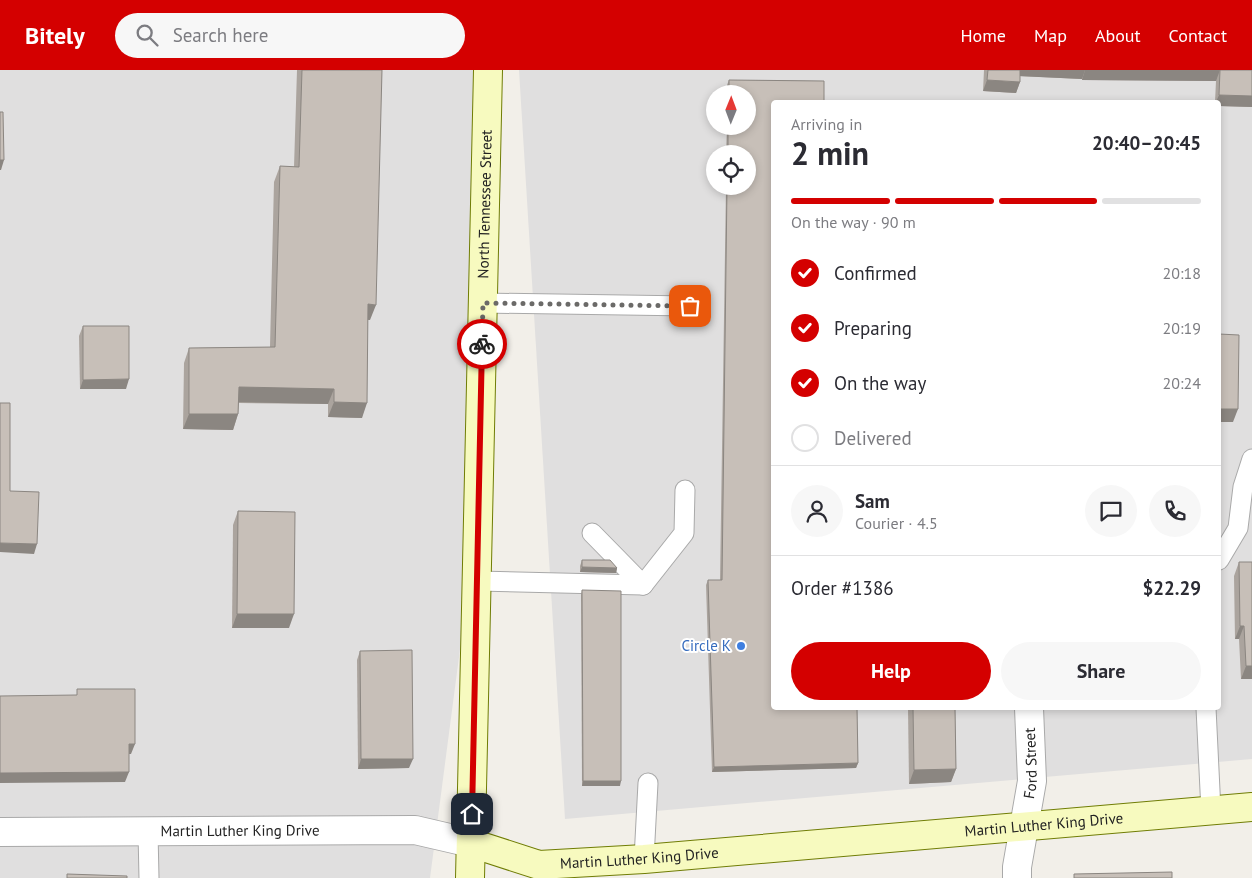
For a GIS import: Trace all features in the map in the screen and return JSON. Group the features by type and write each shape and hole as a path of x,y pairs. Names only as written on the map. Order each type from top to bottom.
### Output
{"main road":[{"name":"North Tennessee Street","path":"470,878 488,70"},
{"name":"Martin Luther King Drive","path":"471,843 539,865 644,860 1252,807"}],"street":[{"name":"Ford Street","path":"1017,878 1032,781 1029,710"},
{"name":"Martin Luther King Drive","path":"0,832 415,830 471,843"}],"lane":[{"path":"483,303 690,306"},
{"path":"1221,557 1238,528 1243,486 1252,459"},
{"path":"643,586 684,533 685,490"},
{"path":"592,533 643,586"},
{"path":"477,581 643,586"},
{"path":"1206,710 1212,811"},
{"path":"644,860 648,783"},
{"path":"148,832 149,878"}],"shaded area":[{"path":"0,70 486,70 478,512 430,878 0,878"},
{"path":"519,70 1252,70 1252,759 565,819"}],"building":[{"path":"302,70 382,70 376,305 368,304 367,403 334,402 334,389 239,387 238,414 189,414 189,348 275,347 280,166 299,167"},
{"path":"988,70 1020,70 1020,82 987,80"},
{"path":"1220,70 1252,70 1252,96 1219,95"},
{"path":"729,80 824,81 824,100 771,100 771,710 857,710 858,763 714,767 708,580 722,580 727,195 756,195 756,145 728,145 728,135 756,135 756,85 729,85"},
{"path":"0,112 3,112 4,160 0,160"},
{"path":"83,326 129,326 129,379 83,380"},
{"path":"1221,334 1239,335 1238,409 1221,409"},
{"path":"0,403 10,403 10,491 39,492 37,544 0,543"},
{"path":"238,511 295,512 294,614 237,614"},
{"path":"582,560 610,560 617,568 582,567"},
{"path":"1239,562 1252,562 1252,666 1246,666 1244,626 1240,626"},
{"path":"582,590 621,591 621,781 583,781"},
{"path":"412,650 413,759 361,759 360,651"},
{"path":"77,689 135,689 135,744 129,744 129,772 0,773 0,696 77,695"},
{"path":"913,710 955,710 956,769 914,770"},
{"path":"1172,872 1172,878 1074,878 1074,874"},
{"path":"67,874 127,876 127,878 67,878"}],"way so far":[{"path":"482,344 483,303 690,306"}],"place":[{"name":"Circle K","path":"741,646"}],"route":[{"path":"472,814 482,344"}]}
